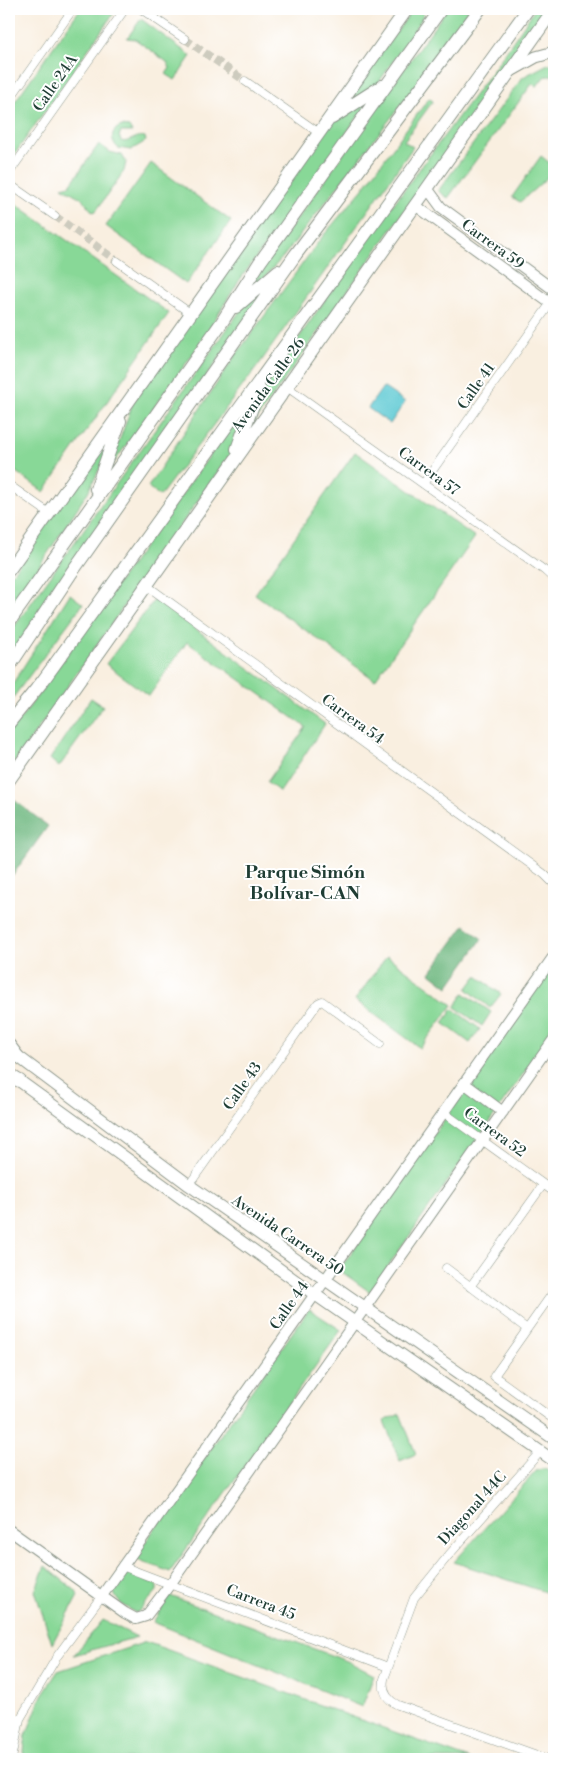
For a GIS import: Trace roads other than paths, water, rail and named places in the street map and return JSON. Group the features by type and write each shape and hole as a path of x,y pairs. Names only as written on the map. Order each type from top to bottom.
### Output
{"main road":[{"path":"9,570 407,9"},
{"path":"419,40 430,9"},
{"path":"9,622 222,322 260,262 441,9"},
{"path":"9,667 72,572 296,254 480,9"},
{"name":"Avenida Calle 26","path":"9,722 42,682 528,9"},
{"name":"Avenida Calle 26","path":"9,780 554,9"},
{"path":"508,74 536,57 554,52"},
{"path":"322,127 389,82"},
{"path":"222,322 296,254"},
{"path":"230,465 269,368"},
{"path":"84,516 100,480 127,403"},
{"path":"9,1045 14,1053"},
{"name":"Avenida Carrera 50","path":"14,1053 189,1185 326,1278 554,1439"},
{"name":"Avenida Carrera 50","path":"9,1073 14,1079 315,1294 554,1461"}],"street":[{"name":"Calle 24A","path":"9,100 73,9"},
{"name":"Calle 24A","path":"9,173 124,9"},
{"path":"141,9 185,40"},
{"path":"245,81 322,127"},
{"path":"9,184 55,216"},
{"name":"Carrera 59","path":"427,188 441,207 554,290"},
{"name":"Carrera 59","path":"415,205 552,305"},
{"path":"117,261 190,313"},
{"name":"Calle 41","path":"423,484 552,305"},
{"name":"Carrera 57","path":"287,387 544,570 554,580"},
{"path":"9,485 49,513"},
{"name":"Carrera 54","path":"146,585 544,874 554,884"},
{"name":"Carrera 54","path":"544,874 554,878"},
{"name":"Calle 44","path":"101,1597 554,956"},
{"name":"Calle 43","path":"189,1185 318,1003 322,1001 380,1044"},
{"path":"9,1530 101,1597 136,1618 146,1616 554,1040"},
{"path":"464,1083 503,1112"},
{"name":"Carrera 52","path":"443,1112 554,1192"},
{"path":"470,1287 543,1185"},
{"path":"446,1268 527,1329"},
{"path":"554,1291 494,1376 549,1416 554,1408"},
{"name":"Diagonal 44C","path":"540,1452 414,1598 383,1683 385,1693 398,1705 548,1759"},
{"name":"Carrera 45","path":"122,1566 171,1583 388,1668"},
{"path":"12,1759 20,1719 56,1657 101,1597"}],"water":[{"path":"383,387 405,402 390,424 368,408"}],"tunnel":[{"path":"185,39 245,81"},
{"path":"55,216 117,261"}],"district":[{"name":"Parque Simón Bolívar-CAN","path":"305,882"}]}
